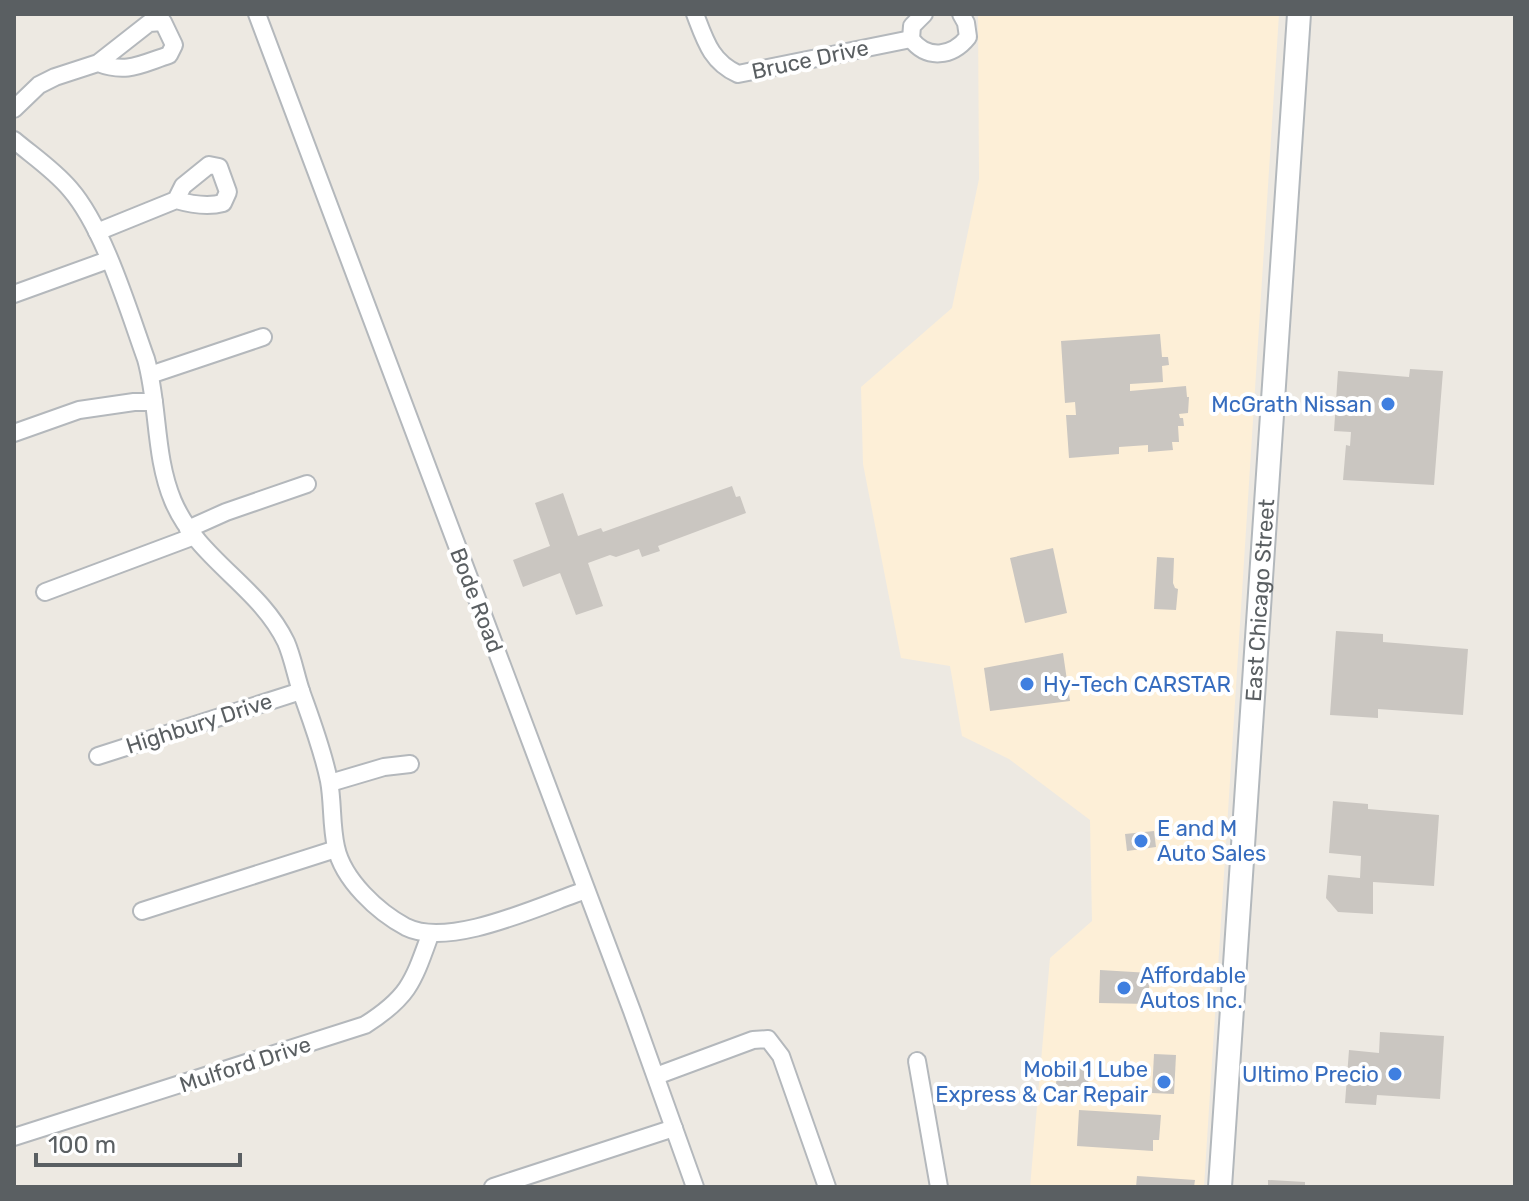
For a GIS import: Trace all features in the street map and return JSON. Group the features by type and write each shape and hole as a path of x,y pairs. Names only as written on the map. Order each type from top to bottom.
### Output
{"main road":[{"name":"East Chicago Street","path":"1220,1187 1299,14"}],"street":[{"name":"Bode Road","path":"257,14 695,1187"},
{"name":"Bruce Drive","path":"695,14 713,56 723,67 738,74 911,39"},
{"path":"924,14 912,26 911,39 918,49 936,55 951,52 968,37 961,14"},
{"path":"14,109 39,85 98,63"},
{"name":"Highbury Drive","path":"14,140 72,191 97,232 150,375 163,472 174,504 190,533 261,604 286,642 330,783 336,849 350,876 374,903 408,928 430,935"},
{"path":"97,232 176,200"},
{"path":"14,294 108,260"},
{"path":"150,375 263,337"},
{"path":"14,433 79,410 154,402"},
{"path":"45,592 190,533 226,512 307,484"},
{"name":"Highbury Drive","path":"98,756 301,691"},
{"path":"330,783 384,767 410,764"},
{"path":"142,911 336,849"},
{"path":"430,935 478,928 586,890"},
{"name":"Mulford Drive","path":"14,1137 365,1025 405,995 418,972 430,935"},
{"path":"656,1076 765,1038 777,1047 827,1187"},
{"path":"917,1061 939,1187"},
{"path":"493,1187 674,1128"}],"shaded area":[{"path":"978,14 1279,14 1204,1187 1030,1187 1050,958 1092,921 1090,820 1009,759 962,736 950,666 901,658 863,464 861,387 952,308 979,179"}],"building":[{"path":"1160,334 1162,357 1168,357 1169,365 1162,366 1163,382 1130,384 1130,391 1186,386 1188,413 1179,414 1184,426 1178,426 1179,442 1172,442 1173,450 1148,452 1148,445 1119,447 1119,454 1069,458 1066,415 1076,415 1075,402 1065,403 1061,341"},
{"name":"McGrath Nissan","path":"1410,369 1443,371 1434,485 1343,480 1346,445 1350,446 1351,432 1334,431 1338,371 1409,377"},
{"path":"732,486 736,497 740,496 746,513 658,546 660,551 642,557 639,549 588,563 603,606 576,615 560,573 523,587 513,560 550,546 535,503 563,493 578,536 601,528 603,532"},
{"path":"1053,548 1067,613 1025,623 1010,558"},
{"path":"1157,557 1174,558 1173,583 1178,589 1176,610 1154,609"},
{"path":"1336,631 1383,634 1383,642 1468,649 1463,715 1378,709 1378,718 1330,715"},
{"name":"Hy-Tech CARSTAR","path":"1063,653 1070,701 990,711 984,668"},
{"path":"1333,801 1368,804 1368,809 1439,815 1434,886 1373,882 1373,914 1338,912 1326,898 1328,875 1360,878 1361,856 1329,853"},
{"name":"E and M Auto Sales","path":"1154,831 1156,847 1127,851 1125,834"},
{"name":"Affordable Autos Inc.","path":"1100,970 1150,973 1148,1004 1099,1003"},
{"name":"Ultimo Precio","path":"1380,1032 1444,1036 1440,1099 1377,1095 1376,1105 1345,1103 1349,1050 1379,1053"},
{"name":"Mobil 1 Lube Express & Car Repair","path":"1154,1054 1176,1055 1174,1094 1152,1093"},
{"path":"1057,1066 1089,1069 1088,1088 1056,1086"},
{"path":"1079,1110 1161,1115 1159,1140 1153,1140 1153,1151 1077,1146"},
{"path":"1137,1176 1195,1180 1194,1187 1136,1187"},
{"path":"1268,1180 1305,1182 1305,1187 1268,1187"}],"place":[{"name":"McGrath Nissan","path":"1388,404"},
{"name":"Hy-Tech CARSTAR","path":"1027,684"},
{"name":"E and M Auto Sales","path":"1141,841"},
{"name":"Affordable Autos Inc.","path":"1124,988"},
{"name":"Ultimo Precio","path":"1395,1074"},
{"name":"Mobil 1 Lube Express & Car Repair","path":"1164,1082"}]}
